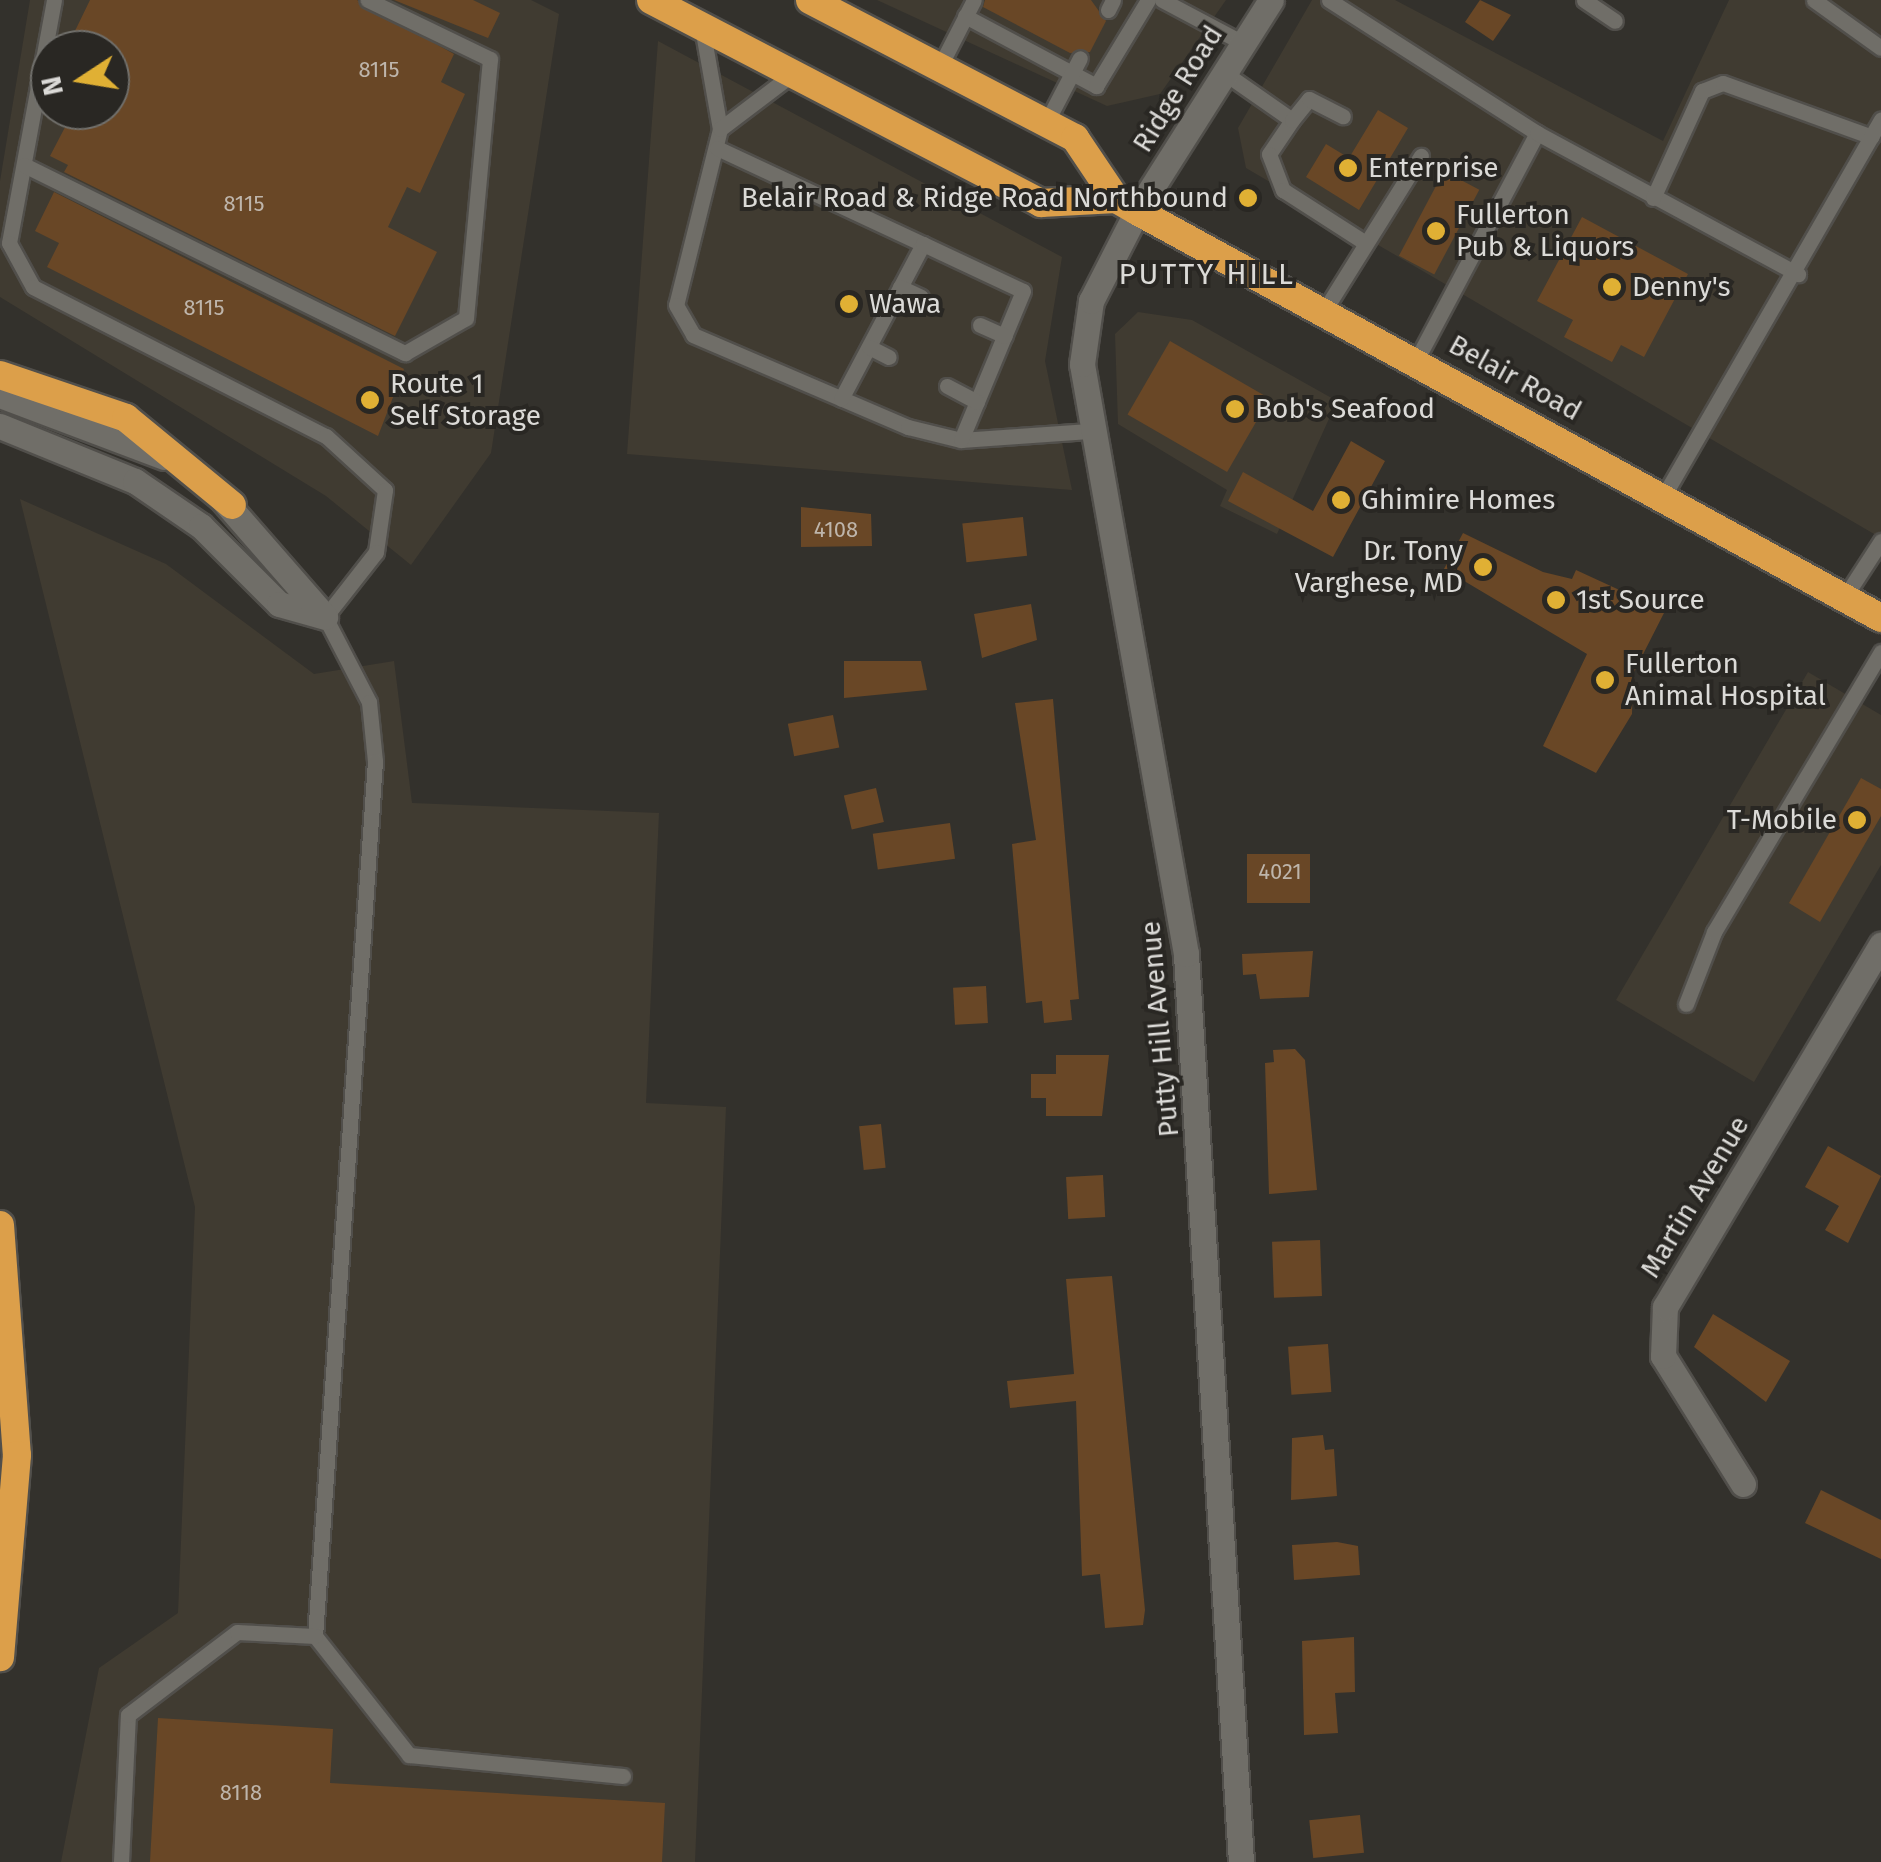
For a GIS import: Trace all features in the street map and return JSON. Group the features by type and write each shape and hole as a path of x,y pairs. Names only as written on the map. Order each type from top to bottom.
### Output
{"highway":[{"path":"652,0 1041,203 1126,205"},
{"name":"Belair Road","path":"810,0 1075,138 1126,205 1881,618"},
{"path":"0,375 126,418 232,505"},
{"path":"0,1225 18,1455 0,1657"}],"street":[{"name":"Ridge Road","path":"1126,205 1226,74 1270,0"},
{"name":"Putty Hill Avenue","path":"1126,205 1090,301 1082,364 1089,430 1186,954 1242,1862"},
{"path":"0,396 139,444 232,505 325,617"},
{"path":"0,426 135,482 201,526 279,604 325,617"},
{"name":"Martin Avenue","path":"1743,1484 1663,1356 1665,1308 1881,946"}],"lane":[{"path":"54,0 9,243 33,287 326,436 385,490 376,552 325,617 370,702 375,761 314,1636 409,1755 623,1776"},
{"path":"24,164 405,353 466,318 490,59 368,0"},
{"path":"938,68 974,0"},
{"path":"966,16 992,21 1014,33 1045,60 1096,86 1148,0"},
{"path":"1162,0 1195,6 1244,43"},
{"path":"1328,0 1537,133 1798,274"},
{"path":"1584,0 1614,21"},
{"path":"1814,0 1881,48"},
{"path":"701,25 720,129 676,306 693,334 841,399 961,440 1089,430"},
{"path":"1045,60 1054,44"},
{"path":"1046,123 1080,58"},
{"path":"720,129 794,72"},
{"path":"1226,74 1292,120"},
{"path":"1653,198 1702,91 1723,83 1872,137"},
{"path":"1343,116 1309,98 1269,154 1283,190 1364,242"},
{"path":"1664,498 1798,274 1881,119"},
{"path":"1416,361 1537,133"},
{"path":"717,148 1023,292 961,440"},
{"path":"1324,311 1421,156"},
{"path":"841,399 923,244"},
{"path":"900,288 922,297"},
{"path":"980,325 1004,336"},
{"path":"869,347 889,357"},
{"path":"947,386 977,402"},
{"path":"1844,598 1881,541"},
{"path":"1686,1004 1714,932 1881,652"},
{"path":"121,1862 128,1715 237,1632 314,1636"}],"shaded area":[{"path":"30,0 531,0 559,14 491,453 411,565 326,496 0,297 0,181"},
{"path":"877,0 1226,0 1160,94 1107,106"},
{"path":"1312,0 1395,0 1663,141 1729,0 1881,0 1881,538 1246,168 1238,128"},
{"path":"658,41 1062,257 1045,361 1072,490 627,454"},
{"path":"1138,312 1192,320 1337,401 1277,534 1220,506 1227,490 1118,424 1115,334"},
{"path":"20,499 166,564 314,674 394,661 412,803 659,813 646,1103 726,1107 695,1862 61,1862 99,1668 178,1613 195,1207"},
{"path":"1808,672 1881,715 1881,865 1754,1082 1616,1000"}],"building":[{"path":"90,0 357,0 454,54 441,82 465,94 420,193 407,187 388,227 437,252 395,336 64,172 68,165 50,156 64,130 130,130 130,30 75,30"},
{"path":"394,0 473,0 500,13 488,38"},
{"path":"985,0 1091,0 1106,21 1090,52 1070,53 983,7"},
{"path":"1480,0 1511,15 1493,41 1465,22"},
{"name":"Enterprise","path":"1378,110 1408,128 1359,210 1306,177 1326,144 1349,158"},
{"name":"Fullerton Pub & Liquors","path":"1444,171 1479,190 1434,275 1399,256"},
{"path":"54,192 404,369 378,436 47,267 59,243 35,231"},
{"name":"Denny's","path":"1582,217 1688,274 1644,357 1621,345 1612,362 1564,337 1573,320 1537,301"},
{"path":"1170,341 1270,398 1227,472 1128,415"},
{"name":"Ghimire Homes","path":"1351,441 1385,461 1333,557 1228,501 1243,472 1313,511"},
{"path":"801,507 871,514 872,546 801,547"},
{"path":"1023,517 1027,556 966,562 962,523"},
{"path":"1463,533 1543,572 1572,579 1576,570 1665,611 1633,674 1632,714 1596,773 1543,746 1587,654 1444,569"},
{"path":"1031,604 1037,640 982,658 974,614"},
{"path":"844,661 921,661 927,690 844,698"},
{"path":"1053,699 1079,999 1070,1000 1072,1020 1044,1023 1042,1001 1026,1003 1012,844 1036,840 1015,703"},
{"path":"833,715 839,747 794,756 788,724"},
{"path":"1861,778 1881,789 1881,816 1820,922 1789,903"},
{"path":"876,788 884,822 852,830 844,795"},
{"path":"950,823 955,859 878,870 873,834"},
{"path":"1247,854 1310,854 1310,903 1247,903"},
{"path":"1313,951 1309,997 1260,999 1256,974 1243,975 1242,954"},
{"path":"986,986 988,1023 955,1025 953,988"},
{"path":"1295,1049 1305,1060 1317,1190 1269,1194 1265,1063 1274,1062 1273,1050"},
{"path":"1056,1055 1109,1055 1102,1116 1046,1116 1046,1098 1031,1098 1031,1074 1056,1074"},
{"path":"881,1124 886,1168 864,1170 859,1126"},
{"path":"1828,1146 1881,1176 1848,1243 1825,1230 1839,1206 1805,1187"},
{"path":"1103,1175 1105,1217 1068,1219 1066,1177"},
{"path":"1320,1240 1322,1296 1274,1298 1272,1242"},
{"path":"1112,1276 1145,1610 1143,1625 1105,1628 1100,1574 1082,1576 1076,1401 1010,1408 1007,1381 1074,1374 1066,1279"},
{"path":"1713,1314 1790,1361 1766,1402 1694,1347"},
{"path":"1328,1344 1331,1392 1291,1395 1288,1347"},
{"path":"1323,1435 1325,1450 1334,1449 1337,1496 1291,1500 1292,1438"},
{"path":"1821,1490 1881,1520 1881,1559 1805,1523"},
{"path":"1337,1542 1358,1546 1360,1575 1294,1580 1292,1545"},
{"path":"1354,1637 1355,1692 1335,1693 1338,1733 1304,1735 1302,1641"},
{"path":"158,1718 333,1729 330,1783 665,1803 662,1862 150,1862"},
{"path":"1360,1815 1364,1853 1313,1858 1309,1820"}],"place":[{"name":"Enterprise","path":"1348,168"},
{"name":"Belair Road & Ridge Road Northbound","path":"1248,198"},
{"name":"Fullerton Pub & Liquors","path":"1436,231"},
{"name":"Denny's","path":"1612,287"},
{"name":"Wawa","path":"849,304"},
{"name":"Route 1 Self Storage","path":"370,400"},
{"name":"Bob's Seafood","path":"1235,409"},
{"name":"Ghimire Homes","path":"1341,500"},
{"name":"Dr. Tony Varghese, MD","path":"1483,567"},
{"name":"1st Source","path":"1556,600"},
{"name":"Fullerton Animal Hospital","path":"1605,680"},
{"name":"T-Mobile","path":"1857,820"}],"district":[{"name":"PUTTY HILL","path":"1207,274"}]}
